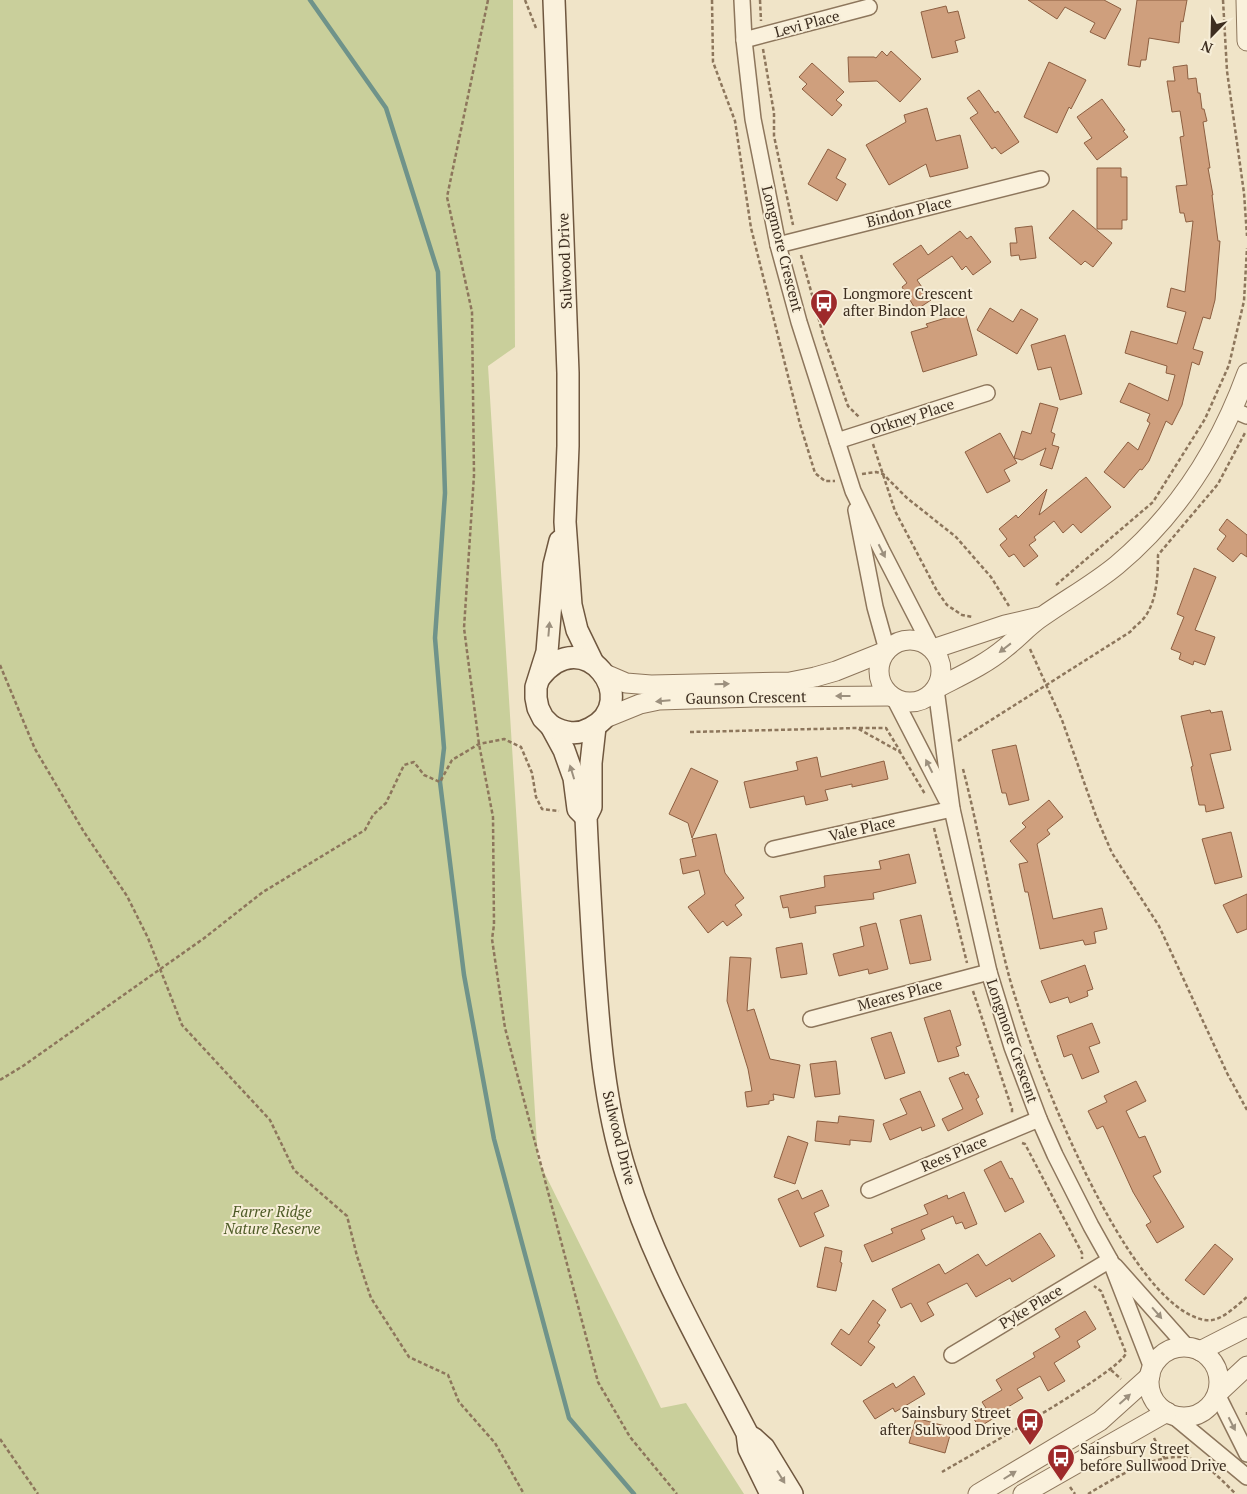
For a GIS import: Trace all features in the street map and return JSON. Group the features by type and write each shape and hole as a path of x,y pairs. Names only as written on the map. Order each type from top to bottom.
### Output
{"main road":[{"name":"Sulwood Drive","path":"554,0 568,373 568,446 564,522 571,605 577,630 610,685 611,697 609,709 599,723 591,763 591,807 582,813"},
{"name":"Sulwood Drive","path":"564,522 554,565 547,652 536,687 536,698 543,718 551,726 564,750 574,778 582,813 598,1024 604,1078 615,1133 626,1173 651,1243 747,1433 749,1449 771,1494"},
{"path":"540,677 558,661 570,658 582,658 599,669"},
{"path":"551,726 568,733 586,731 599,723"},
{"name":"Sulwood Drive","path":"747,1433 764,1448 792,1494"}],"street":[{"name":"Longmore Crescent","path":"742,0 744,40 753,119 778,245 799,322 851,484 881,549 932,648"},
{"path":"1246,0 1247,42"},
{"name":"Levi Place","path":"744,40 869,7"},
{"name":"Bindon Place","path":"778,245 1041,179"},
{"path":"936,689 978,667 1005,649 1042,617 1116,566 1134,550 1168,515 1240,412 1247,372"},
{"name":"Orkney Place","path":"837,441 988,394"},
{"name":"Longmore Crescent","path":"851,484 866,568 886,650"},
{"path":"932,648 1005,625 1042,617"},
{"path":"909,639 925,643 932,648 942,668 940,682 931,695 917,702 902,702 885,690 879,675 881,658 886,650 900,641 909,639"},
{"name":"Gaunson Crescent","path":"599,669 626,683 651,685 790,682 822,675 886,650"},
{"name":"Longmore Crescent","path":"936,689 952,809 989,972 1012,1047 1039,1119 1074,1192 1110,1260 1151,1372"},
{"name":"Gaunson Crescent","path":"599,723 640,704 659,700 755,697 893,697"},
{"name":"Longmore Crescent","path":"893,697 952,809"},
{"name":"Vale Place","path":"773,848 952,809"},
{"name":"Meares Place","path":"811,1019 989,972"},
{"name":"Rees Place","path":"869,1190 1039,1119"},
{"name":"Longmore Crescent","path":"1110,1260 1193,1349"},
{"name":"Pyke Place","path":"952,1355 1110,1260"},
{"path":"1193,1349 1247,1327"},
{"path":"978,1494 1100,1421 1151,1372 1158,1359 1166,1352 1176,1348 1193,1349 1208,1356 1214,1364 1218,1373 1217,1394 1247,1454"},
{"path":"1022,1494 1169,1413 1187,1416 1203,1412 1217,1394 1247,1366"},
{"path":"1151,1372 1149,1387 1159,1406 1247,1477"}],"path":[{"path":"488,0 447,197 472,312 474,475 464,628 479,744 493,817 494,925 492,939 505,1028 598,1382 630,1437 677,1494"},
{"path":"712,0 713,62 735,121 751,228 800,424 815,473 826,481 851,484 876,472 883,474 907,498 956,537 991,576 1009,606"},
{"path":"760,0 761,24"},
{"path":"1223,0 1227,71 1244,193 1247,236"},
{"path":"763,51 774,113 774,136 793,225"},
{"path":"1050,590 1153,502 1206,419 1229,365 1244,301 1247,248"},
{"path":"800,250 824,338 848,406 864,422"},
{"path":"956,742 1130,632 1146,617 1153,600 1158,572 1158,555 1218,484 1247,430"},
{"path":"871,441 895,511 937,591 947,605 962,615 977,618"},
{"path":"1029,646 1062,720 1096,816 1112,853 1159,926 1227,1073 1247,1110"},
{"path":"0,665 35,749 84,832 127,896 148,938 182,1025 270,1120 294,1170 347,1216 357,1256 371,1298 409,1357 448,1375 459,1402 495,1443 524,1494"},
{"path":"857,728 900,752"},
{"path":"690,732 886,728 926,797 970,977 1012,1109 1011,1120"},
{"path":"0,1080 204,938 263,892 365,830 373,815 386,803 404,765 414,762 424,775 440,782 452,760 479,744 504,739 521,747 532,774 536,797 542,809 555,812 582,813"},
{"path":"963,769 1010,978 1034,1050 1067,1137 1108,1215 1132,1258 1161,1293 1185,1311 1206,1320 1218,1318 1247,1297"},
{"path":"1018,1140 1025,1144 1082,1253 1082,1260"},
{"path":"942,1472 1026,1423 1110,1370 1125,1358 1126,1353 1101,1290 1089,1282"},
{"path":"1110,1370 1123,1380"},
{"path":"0,1439 38,1494"},
{"path":"1088,1494 1125,1472 1154,1461 1173,1458 1190,1458 1205,1466 1236,1494"}],"green space":[{"name":"Farrer Ridge Nature Reserve","path":"0,0 513,0 515,347 488,366 538,1160 661,1408 686,1403 744,1494 0,1494"}],"building":[{"path":"1028,0 1104,0 1121,9 1105,39 1090,32 1095,23 1065,7 1057,19"},
{"path":"1137,0 1187,0 1183,22 1181,21 1179,43 1149,38 1146,60 1141,60 1140,67 1128,65"},
{"path":"946,6 948,13 958,11 965,38 955,41 958,52 932,58 921,12"},
{"path":"882,51 887,56 891,51 921,79 900,102 877,81 849,82 848,57 876,58"},
{"path":"1049,62 1086,80 1071,109 1069,107 1057,133 1024,117"},
{"path":"812,63 844,92 836,100 842,105 832,116 802,89 807,84 799,77"},
{"path":"1187,65 1188,79 1196,78 1202,109 1204,109 1207,121 1203,122 1218,241 1220,241 1215,300 1210,319 1203,317 1193,349 1203,352 1199,365 1192,362 1182,405 1172,425 1166,421 1149,461 1124,488 1104,472 1128,442 1138,450 1150,423 1147,421 1150,414 1120,402 1129,383 1168,401 1175,375 1166,373 1167,366 1125,353 1131,331 1177,344 1186,312 1167,307 1171,288 1185,292 1193,221 1186,222 1184,213 1180,213 1176,186 1187,185 1180,137 1184,136 1180,111 1172,112 1167,81 1175,81 1173,67"},
{"path":"979,90 995,113 998,111 1019,142 1001,154 995,147 992,149 970,118 978,113 967,98"},
{"path":"1102,99 1128,137 1097,160 1084,143 1092,138 1077,117"},
{"path":"927,108 936,141 960,135 968,168 930,177 926,164 889,185 866,145 906,122 904,115"},
{"path":"828,149 846,159 836,178 846,184 837,201 808,184"},
{"path":"1097,168 1121,168 1121,177 1127,177 1127,220 1122,220 1122,229 1097,229"},
{"path":"1073,210 1112,243 1093,267 1085,261 1081,265 1049,238"},
{"path":"1032,226 1036,258 1020,260 1019,255 1011,256 1010,243 1017,243 1015,228"},
{"path":"960,231 967,239 971,236 991,262 973,275 966,266 962,270 952,256 917,280 931,300 916,310 902,287 907,283 893,264 921,245 928,255"},
{"path":"990,308 1013,322 1021,309 1038,319 1017,354 977,330"},
{"path":"965,312 977,355 923,372 911,332 928,327 926,324"},
{"path":"1065,335 1082,394 1060,400 1051,367 1038,370 1031,345"},
{"path":"1040,403 1058,408 1051,432 1055,434 1052,445 1059,447 1052,469 1040,465 1046,448 1022,460 1014,458 1022,431 1031,434"},
{"path":"1000,433 1017,463 1004,470 1010,481 987,493 965,452"},
{"path":"1086,477 1111,507 1081,533 1073,524 1063,533 1054,521 1034,537 1036,540 1029,545 1038,556 1024,567 1014,554 1009,557 1000,545 1007,539 999,529 1016,515 1018,518 1047,489 1039,515"},
{"path":"1227,519 1247,535 1247,557 1241,553 1233,562 1217,549 1226,536 1219,530"},
{"path":"1194,568 1216,577 1195,630 1215,637 1205,665 1194,661 1193,665 1179,659 1181,653 1171,649 1184,617 1177,614"},
{"path":"1210,710 1211,713 1222,711 1231,750 1210,754 1224,808 1206,812 1205,805 1199,805 1191,767 1193,766 1181,716"},
{"path":"1016,745 1029,800 1009,805 1006,793 1002,793 992,750"},
{"path":"817,757 821,777 884,761 888,779 852,787 852,784 825,790 828,800 806,805 804,796 750,808 744,782 798,770 796,762"},
{"path":"691,768 718,781 692,838 688,823 669,814"},
{"path":"1049,800 1063,817 1047,830 1050,834 1037,844 1053,919 1102,908 1107,929 1094,932 1096,943 1085,945 1083,940 1040,949 1028,892 1025,892 1019,864 1028,862 1010,841 1026,827 1022,823"},
{"path":"1231,832 1242,877 1215,884 1202,839"},
{"path":"716,834 725,873 744,898 735,905 742,915 727,926 723,921 708,933 688,907 705,894 699,870 683,874 680,859 696,856 692,839"},
{"path":"909,854 916,883 873,893 874,899 815,906 816,913 790,918 788,907 783,908 780,896 825,887 824,876 881,869 879,861"},
{"path":"1247,894 1247,929 1237,933 1223,905"},
{"path":"921,915 931,960 910,964 900,920"},
{"path":"876,923 888,969 869,974 868,969 839,976 833,954 864,946 860,927"},
{"path":"802,943 807,974 781,978 776,948"},
{"path":"730,957 751,958 747,1011 754,1009 770,1059 800,1065 794,1098 773,1094 774,1100 769,1101 769,1104 747,1107 745,1092 752,1091 748,1069 727,1001"},
{"path":"1085,965 1093,989 1087,991 1088,996 1070,1003 1068,997 1050,1003 1041,981"},
{"path":"950,1010 961,1045 956,1047 959,1056 938,1062 924,1018"},
{"path":"1092,1023 1100,1043 1089,1047 1099,1072 1082,1079 1072,1054 1064,1057 1057,1036"},
{"path":"891,1032 905,1073 885,1079 871,1038"},
{"path":"836,1061 840,1094 815,1097 810,1064"},
{"path":"964,1072 965,1075 968,1074 979,1097 976,1099 983,1114 948,1131 942,1119 963,1109 949,1078"},
{"path":"1136,1081 1146,1101 1126,1111 1139,1138 1145,1136 1161,1172 1153,1176 1184,1227 1157,1243 1146,1225 1151,1222 1133,1192 1103,1126 1097,1129 1088,1111 1107,1102 1104,1096"},
{"path":"920,1091 935,1126 922,1131 921,1127 890,1140 883,1124 907,1114 900,1099"},
{"path":"839,1116 874,1120 871,1142 850,1140 850,1145 815,1141 817,1121 838,1123"},
{"path":"788,1136 808,1143 795,1184 774,1177"},
{"path":"1001,1161 1024,1202 1005,1212 984,1170"},
{"path":"798,1190 802,1199 822,1190 829,1206 814,1213 824,1236 800,1247 778,1199"},
{"path":"964,1192 977,1224 965,1229 962,1222 956,1224 953,1216 921,1230 925,1239 872,1262 864,1245 893,1233 891,1229 928,1214 924,1205 947,1195 948,1199"},
{"path":"1040,1233 1055,1256 1012,1282 1010,1278 976,1297 967,1283 927,1303 934,1315 921,1322 911,1303 901,1308 892,1289 939,1264 945,1274 978,1254 986,1266"},
{"path":"1215,1244 1233,1259 1204,1295 1185,1280"},
{"path":"825,1247 842,1251 840,1262 842,1263 836,1291 817,1287"},
{"path":"873,1300 886,1310 877,1323 880,1325 868,1342 875,1347 861,1366 831,1344 841,1329 849,1335"},
{"path":"1085,1311 1096,1329 1077,1341 1080,1347 1054,1363 1065,1381 1048,1391 1040,1376 1017,1389 1023,1398 979,1427 972,1416 986,1408 982,1402 1002,1390 996,1380 1035,1357 1033,1353 1060,1337 1055,1329"},
{"path":"914,1376 925,1394 895,1412 893,1408 875,1419 863,1401 893,1383 896,1388"},
{"path":"916,1418 952,1428 945,1453 909,1443"}],"waterway":[{"path":"310,0 386,108 438,272 445,493 435,638 444,748 440,782 464,975 494,1139 569,1418 634,1494"}],"place":[{"name":"Longmore Crescent after Bindon Place","path":"824,327"},
{"name":"Sainsbury Street after Sulwood Drive","path":"1030,1446"},
{"name":"Sainsbury Street before Sullwood Drive","path":"1061,1482"}]}
